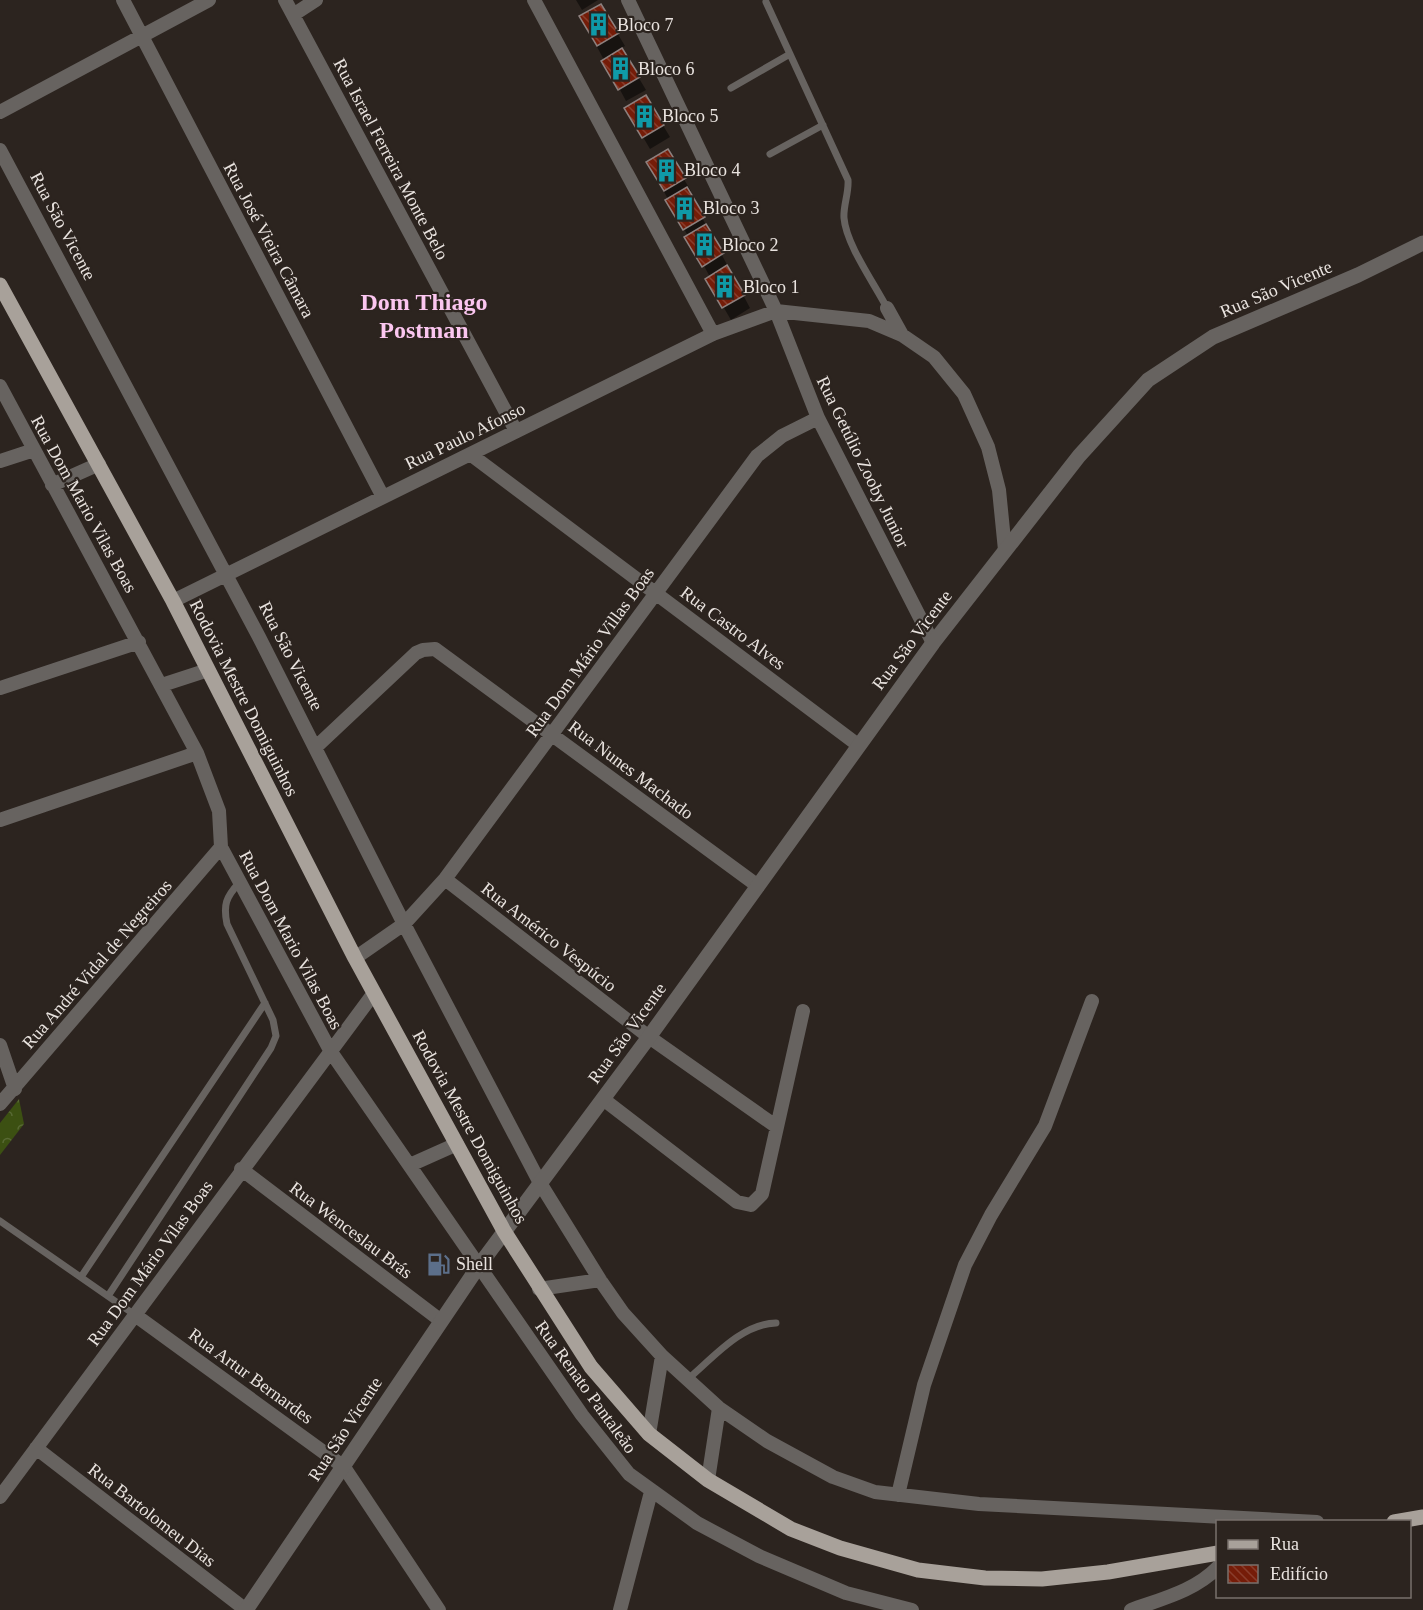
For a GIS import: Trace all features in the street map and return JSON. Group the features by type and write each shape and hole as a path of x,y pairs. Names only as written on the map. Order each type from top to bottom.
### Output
{"main road":[{"name":"Rodovia Mestre Domiguinhos","path":"0,285 173,601 355,958 504,1230 539,1289 591,1367 649,1434 708,1480 791,1529 840,1548 918,1570 985,1578 1042,1579 1108,1572 1216,1553"},
{"path":"1400,1520 1423,1516"}],"street":[{"name":"Rua José Vieira Câmara","path":"123,0 383,497"},
{"path":"0,111 209,0"},
{"name":"Rua Israel Ferreira Monte Belo","path":"285,0 516,431"},
{"path":"293,15 316,0"},
{"path":"534,0 713,334"},
{"name":"Rua Getúlio Zooby Junior","path":"628,0 776,310 818,418 933,644"},
{"name":"Rua São Vicente","path":"0,150 227,576 316,747 404,924 540,1183"},
{"name":"Rua São Vicente","path":"246,1610 345,1467 440,1320 504,1230 649,1037 933,644 1079,456 1148,380 1213,337 1358,275 1423,243"},
{"path":"886,308 902,335"},
{"path":"776,310 869,321 902,335 934,357 964,394 988,447 999,490 1005,550"},
{"name":"Rua Paulo Afonso","path":"173,601 713,334 776,310"},
{"name":"Rua Dom Mario Vilas Boas","path":"0,386 197,753 219,811 222,827 221,847 239,883 331,1052 478,1267"},
{"name":"Rua Dom Mário Villas Boas","path":"355,958 404,924 445,879 757,456 782,436 818,418"},
{"path":"0,461 34,450"},
{"name":"Rua Castro Alves","path":"470,454 858,745"},
{"path":"52,484 99,464"},
{"path":"0,688 139,642"},
{"name":"Rua Nunes Machado","path":"316,747 416,653 429,648 435,649 758,886"},
{"path":"162,685 207,670"},
{"path":"0,820 197,753"},
{"name":"Rua André Vidal de Negreiros","path":"0,1104 221,847"},
{"name":"Rua Américo Vespúcio","path":"445,879 649,1037 777,1127"},
{"name":"Rua Dom Mário Vilas Boas","path":"0,1497 241,1169 374,993"},
{"path":"898,1495 924,1385 965,1265 991,1215 1045,1126 1092,1001"},
{"path":"603,1099 744,1204 756,1202 762,1194 803,1011"},
{"path":"0,1045 15,1089"},
{"path":"410,1165 457,1144"},
{"name":"Rua Wenceslau Brás","path":"241,1169 440,1320"},
{"path":"540,1183 600,1280 623,1312 662,1356 720,1408 767,1441 824,1472 875,1492 979,1504 1297,1520"},
{"name":"Rua Renato Pantaleão","path":"478,1267 610,1453 651,1492 696,1523 759,1556 846,1593 912,1610"},
{"path":"539,1289 600,1280"},
{"name":"Rua Artur Bernardes","path":"135,1315 345,1467"},
{"path":"649,1434 662,1356"},
{"path":"708,1480 720,1408"},
{"name":"Rua Bartolomeu Dias","path":"36,1448 246,1610"},
{"path":"345,1467 439,1610"},
{"path":"620,1610 651,1492"},
{"path":"1131,1610 1178,1593 1199,1582 1216,1569"}],"lane":[{"path":"766,2 848,180 849,196 844,214 846,229 886,308"},
{"path":"731,88 790,54"},
{"path":"770,154 823,124"},
{"path":"108,1296 271,1048 276,1036 265,1003 225,916 224,908 229,894 239,883"},
{"path":"81,1277 265,1003"},
{"path":"0,1221 135,1315"},
{"path":"688,1379 746,1330 760,1323 776,1323"}],"green space":[{"path":"19,1099 24,1124 0,1155 0,1123"}],"building":[{"name":"Bloco 7","path":"601,4 619,33 597,46 579,16"},
{"name":"Bloco 6","path":"622,48 640,77 618,90 601,61"},
{"name":"Bloco 5","path":"646,95 664,125 642,138 624,108"},
{"name":"Bloco 4","path":"668,149 686,178 664,191 646,162"},
{"name":"Bloco 3","path":"687,187 705,217 683,230 665,200"},
{"name":"Bloco 2","path":"706,224 724,253 702,267 684,237"},
{"name":"Bloco 1","path":"727,265 745,295 722,308 705,279"}],"place":[{"name":"Bloco 7","path":"599,25"},
{"name":"Bloco 6","path":"620,69"},
{"name":"Bloco 5","path":"644,116"},
{"name":"Bloco 4","path":"666,170"},
{"name":"Bloco 3","path":"685,208"},
{"name":"Bloco 2","path":"704,245"},
{"name":"Bloco 1","path":"725,287"},
{"name":"Shell","path":"438,1264"}],"district":[{"name":"Dom Thiago Postman","path":"424,316"}]}
